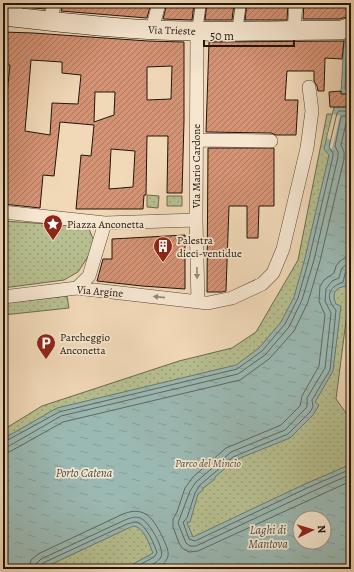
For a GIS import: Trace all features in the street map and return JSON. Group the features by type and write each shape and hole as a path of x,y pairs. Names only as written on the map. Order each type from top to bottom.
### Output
{"main road":[{"name":"Via Trieste","path":"11,12 49,22 152,30 197,32 348,30"}],"street":[{"path":"49,22 55,3"},
{"path":"152,30 158,3"},
{"path":"197,32 201,3"},
{"path":"237,32 241,3"},
{"path":"294,30 296,3"},
{"name":"Via Mario Cardone","path":"197,32 196,220 198,301"},
{"name":"Via Argine","path":"3,297 77,288 208,303 232,298 262,284 273,273 283,249 307,148 312,111 309,87"},
{"path":"197,140 271,141"},
{"path":"3,212 105,223 196,220"},
{"path":"77,288 89,276 105,223"}],"green space":[{"name":"Porto Catena","path":"327,114 351,115 351,282 336,399 351,420 351,569 3,569 3,430 42,406 179,361 232,348 256,332 298,260"},
{"path":"147,195 159,196 158,208 147,207"},
{"path":"167,196 182,196 182,206 167,206"},
{"path":"3,221 78,226 89,229 94,241 89,255 78,272 64,280 3,288"},
{"path":"67,296 69,308 3,315 3,303"}],"water":[{"path":"344,40 351,40 351,94 341,94"},
{"name":"Porto Catena","path":"334,107 351,107 351,259 347,286 337,289 334,294 336,304 341,306 333,371 315,402 319,405 313,415 290,438 235,460 215,477 215,479 198,494 190,522 187,523 193,537 349,465 351,466 351,569 124,569 153,553 143,533 140,529 133,526 41,569 3,569 3,439 57,408 236,365 259,348 281,322 294,297 305,258 329,155 324,149"}],"pier":[{"path":"333,114 340,116 332,149 329,148 331,140 327,138"}],"building":[{"path":"25,3 47,3 45,9 24,7"},
{"path":"63,3 151,3 147,18 61,11"},
{"path":"167,3 194,3 192,20 163,19"},
{"path":"207,3 234,3 232,20 205,20"},
{"path":"247,3 288,3 287,20 245,20"},
{"path":"304,3 349,3 347,17 339,19 303,19"},
{"path":"3,32 184,42 182,193 167,193 168,136 147,136 146,195 144,195 143,209 76,209 81,155 91,156 94,125 60,122 54,176 43,175 40,208 3,204 3,104 6,104 10,65 3,65","holes":["31,60 62,62 62,73 81,75 78,104 52,103 50,135 25,131","172,66 171,99 147,100 147,67","95,92 115,92 114,115 94,122","111,149 135,151 133,187 109,189"]},
{"path":"344,41 342,59 325,58 324,91 318,91 314,81 314,71 287,71 285,100 298,100 296,135 206,132 209,42"},
{"path":"341,91 341,94 351,94 351,107 330,107 329,92"},
{"path":"208,148 274,148 274,206 259,206 258,238 247,238 247,206 229,206 226,291 222,292 207,292"},
{"path":"185,235 185,289 97,281 103,259 112,259 112,239"}],"place":[{"name":"Piazza Anconetta","path":"53,241"},
{"name":"Palestra dieci-ventidue","path":"163,263"},
{"name":"Parcheggio Anconetta","path":"46,360"}],"park label":[{"name":"Parco del Mincio","path":"208,463"}],"water label":[{"name":"Laghi di Mantova","path":"268,537"}]}
